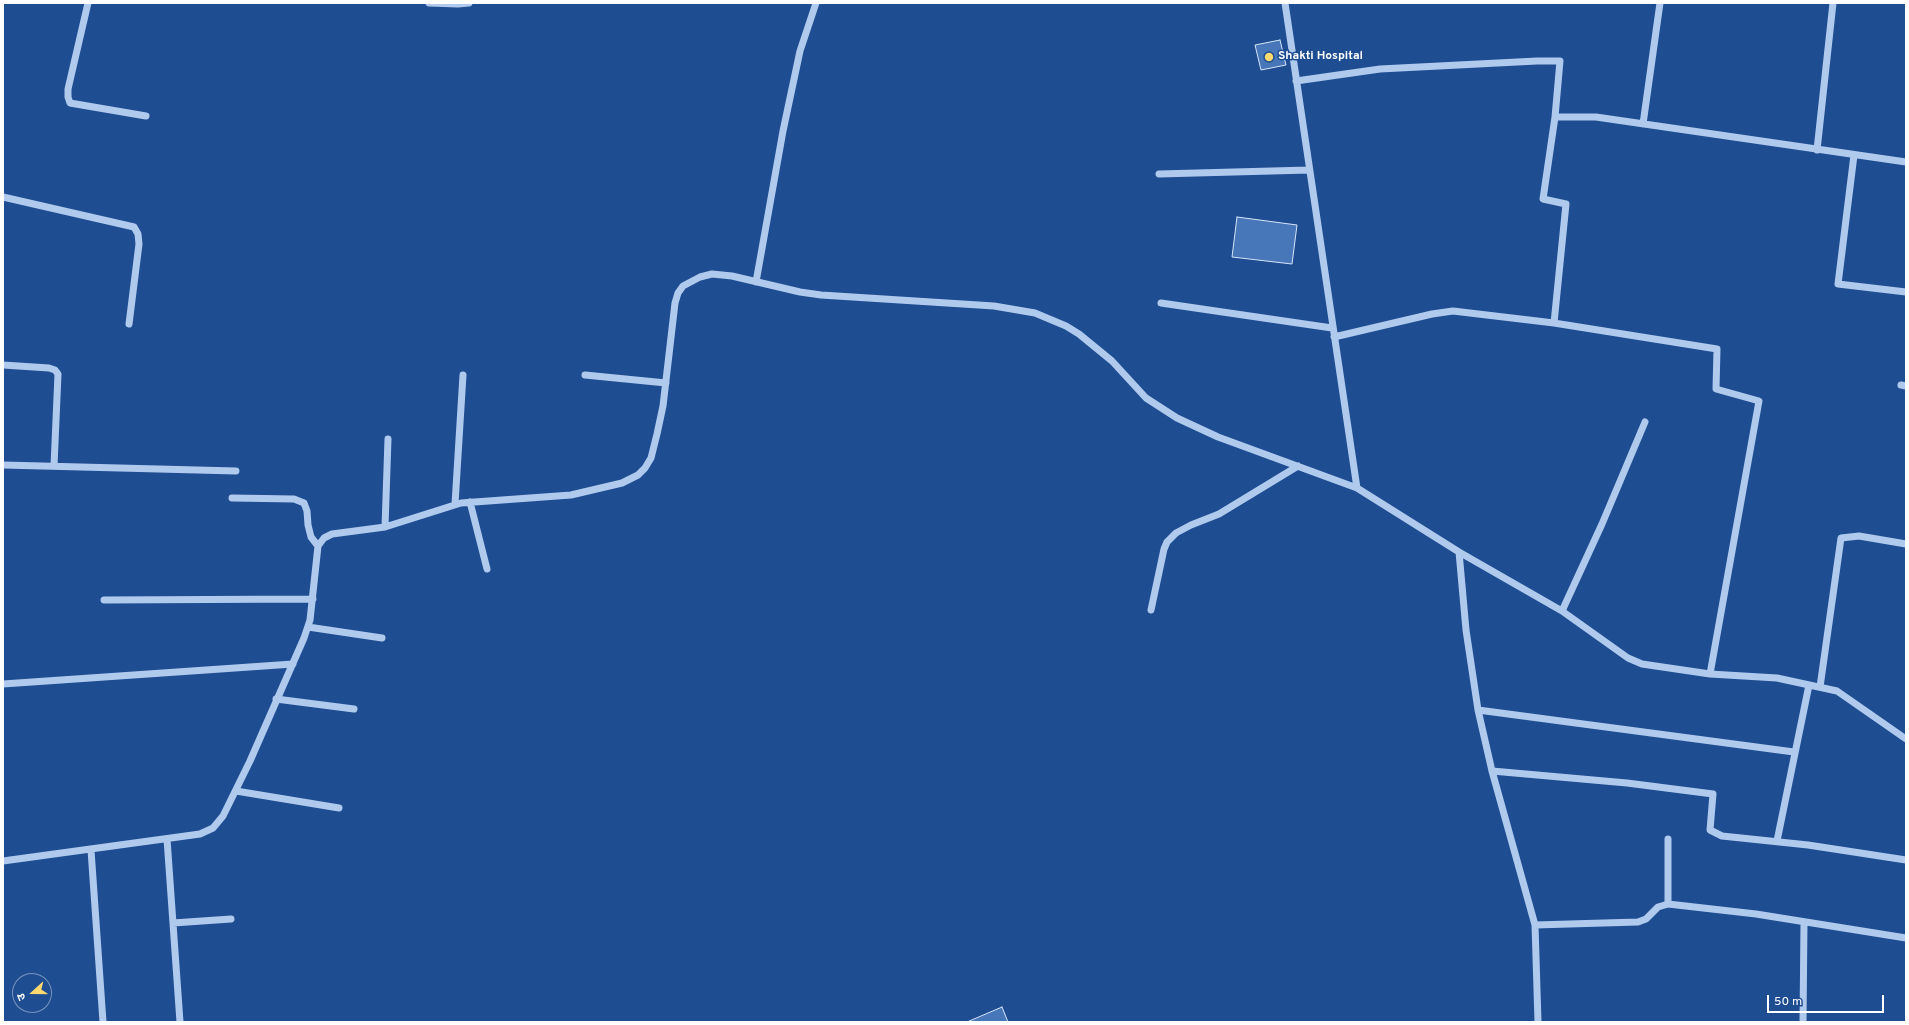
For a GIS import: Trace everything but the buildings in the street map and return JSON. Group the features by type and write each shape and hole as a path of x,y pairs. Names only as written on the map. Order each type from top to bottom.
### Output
{"street":[{"path":"88,3 68,89 68,98 70,103 146,116"},
{"path":"429,3 469,3"},
{"path":"756,282 783,131 797,65 816,3"},
{"path":"1285,3 1332,328 1357,488"},
{"path":"1643,124 1660,3"},
{"path":"1817,150 1833,3"},
{"path":"1296,81 1380,69 1537,60 1560,61 1555,117 1543,199 1566,204 1554,323"},
{"path":"1555,117 1596,117 1906,162"},
{"path":"1854,155 1838,284 1906,292"},
{"path":"1159,174 1309,170"},
{"path":"3,197 134,227 138,234 139,244 129,324"},
{"path":"3,861 200,834 213,828 223,816 236,791 308,627 313,599 318,546 324,538 332,534 384,528 455,504 571,495 622,483 638,474 645,468 651,458 663,406 675,303 678,293 683,286 700,277 712,274 732,276 821,295 994,306 1035,313 1066,326 1079,334 1112,361 1146,398 1160,408 1218,437 1357,488 1459,552 1562,611 1628,658 1642,664 1710,674 1776,678 1837,691 1906,738"},
{"path":"1160,303 1332,328"},
{"path":"1334,337 1432,314 1453,311 1554,323 1717,349 1716,389 1759,402 1710,674"},
{"path":"3,365 49,368 56,370 58,374 54,466"},
{"path":"455,504 463,375"},
{"path":"585,375 666,383"},
{"path":"1562,611 1602,524 1645,422"},
{"path":"384,528 388,439"},
{"path":"3,465 236,471"},
{"path":"1151,610 1160,560 1167,542 1176,533 1231,508 1298,466"},
{"path":"232,498 294,499 304,503 307,511 311,537 318,546"},
{"path":"470,502 488,569"},
{"path":"1820,687 1841,538 1858,536 1906,544"},
{"path":"1459,552 1466,630 1478,710 1492,771 1535,925 1538,1022"},
{"path":"104,600 313,599"},
{"path":"308,627 382,638"},
{"path":"3,684 293,664"},
{"path":"1777,841 1794,752 1809,685"},
{"path":"276,699 354,709"},
{"path":"1478,710 1794,752"},
{"path":"1492,771 1627,783 1713,794 1710,830 1722,836 1777,841 1906,860"},
{"path":"236,791 340,808"},
{"path":"167,839 180,1022"},
{"path":"1668,839 1668,904"},
{"path":"91,850 103,1022"},
{"path":"1535,925 1638,922 1646,919 1658,907 1668,904 1756,914 1804,923 1906,938"},
{"path":"173,923 231,919"},
{"path":"1804,923 1804,1022"}],"place":[{"name":"Shakti Hospital","path":"1269,57"}]}
